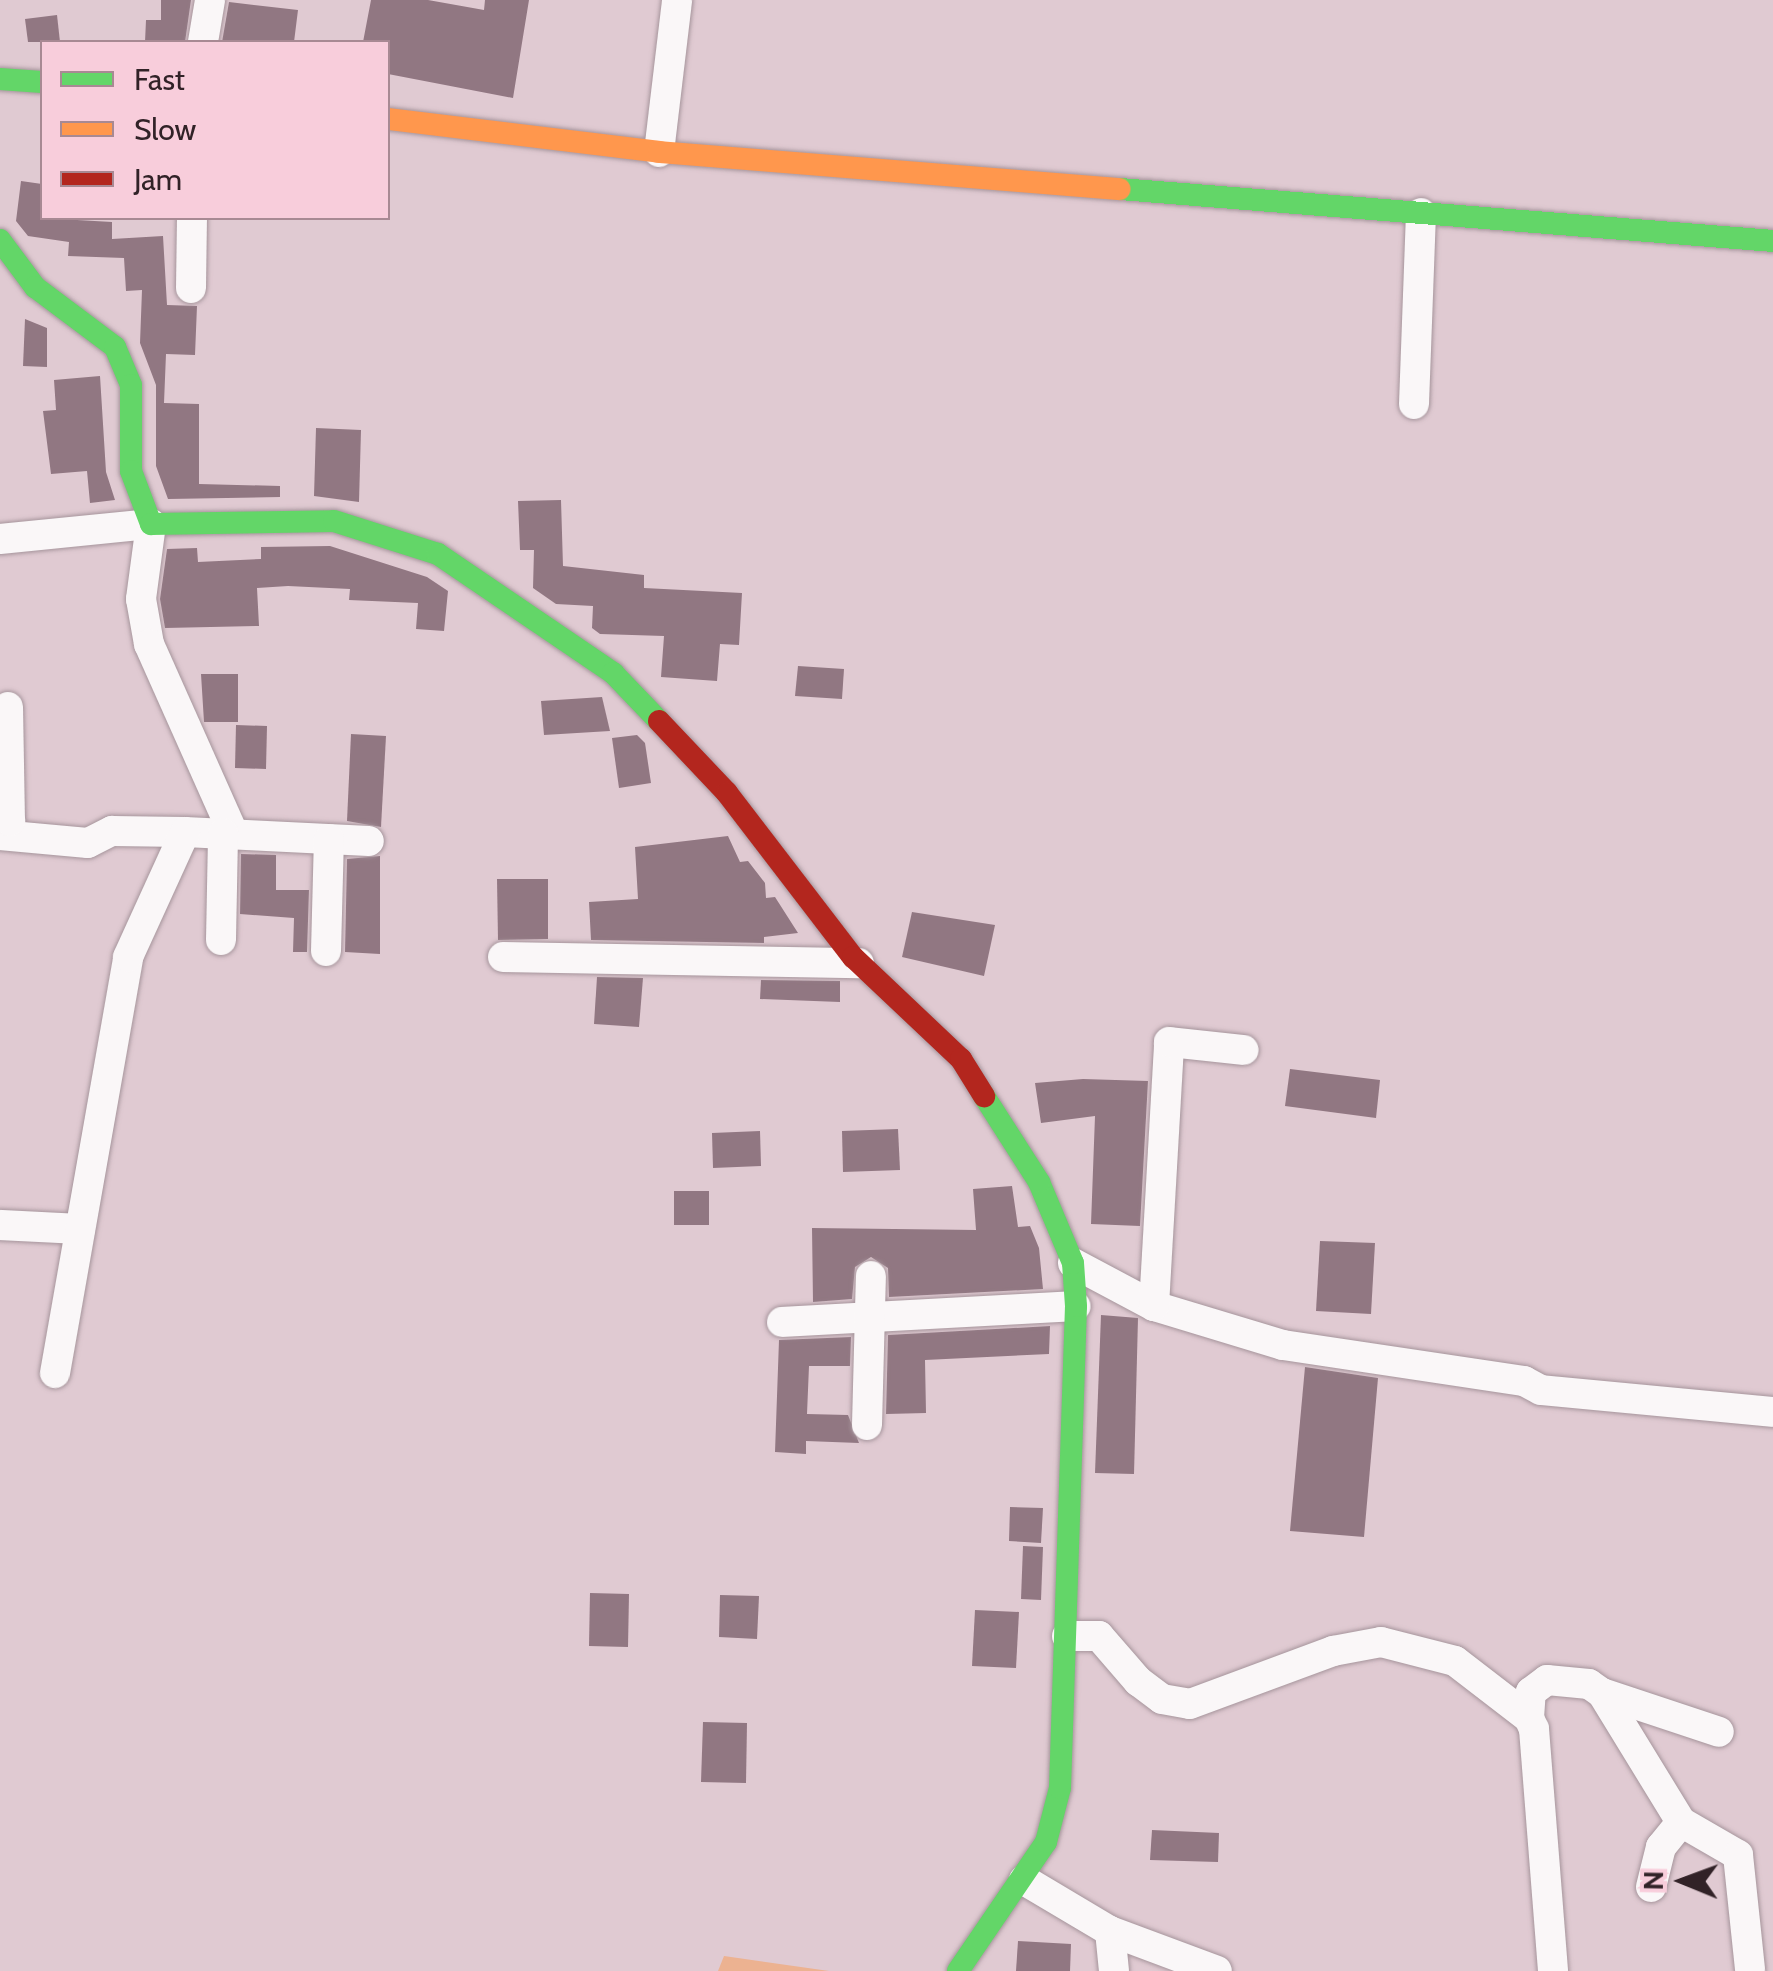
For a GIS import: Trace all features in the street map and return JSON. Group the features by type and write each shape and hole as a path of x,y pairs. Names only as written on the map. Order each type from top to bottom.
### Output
{"street":[{"path":"204,40 210,0"},
{"path":"659,152 676,0"},
{"path":"0,79 40,82"},
{"path":"390,119 659,152 1773,241"},
{"path":"1414,404 1420,213"},
{"path":"191,288 192,220"},
{"path":"0,240 47,297 115,347 132,384 131,471 152,524 141,599 149,644 228,833 221,940"},
{"path":"0,540 152,524 334,522 438,554 614,673 727,793 860,963 961,1059 1039,1182 1073,1263 1076,1306 1060,1788 1046,1842 1024,1880 958,1971"},
{"path":"8,707 10,821 2,835 88,843 112,831 185,832 369,842"},
{"path":"55,1372 128,957 185,832"},
{"path":"326,951 329,839"},
{"path":"503,957 860,963"},
{"path":"1154,1306 1169,1042 1244,1050"},
{"path":"0,1225 80,1229"},
{"path":"1073,1263 1154,1306 1283,1345 1524,1381 1541,1390 1773,1412"},
{"path":"868,1425 871,1276"},
{"path":"782,1322 1076,1306"},
{"path":"1067,1636 1099,1636 1138,1681 1162,1699 1190,1704 1333,1652 1381,1642 1424,1648 1455,1661 1529,1718"},
{"path":"1553,1971 1551,1886 1529,1718 1532,1692 1547,1680 1565,1679 1718,1732"},
{"path":"1602,1693 1681,1822 1738,1854 1750,1970"},
{"path":"1651,1887 1661,1848 1681,1822"},
{"path":"1024,1880 1110,1931 1217,1971"},
{"path":"1110,1931 1114,1971"}],"shaded area":[{"path":"724,1956 829,1971 718,1971"}],"building":[{"path":"161,0 191,0 185,40 145,40 146,20 161,20"},
{"path":"371,0 428,0 484,10 485,0 529,0 513,98 390,74 390,40 363,40"},
{"path":"229,2 298,10 294,40 222,40"},
{"path":"57,15 60,40 28,42 25,19"},
{"path":"21,181 40,184 40,220 112,222 112,239 163,236 167,305 197,306 195,355 166,354 164,403 199,404 199,484 280,486 280,497 168,499 156,466 156,385 140,343 142,290 126,291 124,258 68,256 69,242 28,236 16,221"},
{"path":"25,319 47,328 47,367 23,366"},
{"path":"100,376 106,472 115,500 90,503 87,471 51,474 43,411 56,410 54,380"},
{"path":"316,428 361,430 359,502 314,496"},
{"path":"561,500 563,566 644,575 644,588 742,593 739,645 720,644 717,681 661,677 664,636 600,634 592,628 593,606 556,604 533,588 534,550 520,550 518,501"},
{"path":"330,546 427,577 448,591 444,631 416,629 418,603 349,600 350,589 288,586 257,588 259,626 165,628 160,599 167,549 197,548 198,562 261,559 261,547"},
{"path":"798,666 844,669 842,699 795,696"},
{"path":"201,674 238,674 238,722 204,722"},
{"path":"602,697 610,731 544,735 541,701"},
{"path":"236,725 267,726 266,769 235,768"},
{"path":"351,734 386,736 381,827 347,821"},
{"path":"637,735 645,743 651,783 619,788 612,738"},
{"path":"728,836 740,862 748,861 765,883 766,898 775,897 798,933 764,937 764,943 591,940 589,902 638,899 635,847"},
{"path":"241,854 276,855 276,890 309,890 307,952 293,952 294,918 240,914"},
{"path":"380,856 380,954 345,952 347,859"},
{"path":"497,879 548,879 548,939 498,940"},
{"path":"912,912 995,925 984,976 902,957"},
{"path":"597,977 643,978 639,1027 594,1024"},
{"path":"761,980 840,981 840,1002 760,999"},
{"path":"1290,1069 1380,1080 1376,1118 1285,1106"},
{"path":"1083,1079 1148,1081 1140,1226 1091,1224 1095,1116 1041,1123 1035,1083"},
{"path":"898,1129 900,1170 843,1172 842,1131"},
{"path":"760,1131 761,1166 713,1168 712,1133"},
{"path":"1012,1186 1018,1227 1030,1226 1039,1248 1043,1289 889,1297 888,1268 871,1257 855,1267 852,1299 813,1302 812,1228 976,1230 973,1189"},
{"path":"674,1191 709,1191 709,1225 674,1225"},
{"path":"1320,1241 1375,1243 1371,1314 1316,1311"},
{"path":"1101,1315 1138,1318 1134,1474 1095,1473"},
{"path":"1050,1326 1049,1354 925,1360 926,1413 886,1414 888,1335"},
{"path":"851,1337 850,1366 809,1366 807,1414 848,1415 859,1443 806,1441 806,1454 775,1452 779,1340"},
{"path":"1305,1367 1378,1378 1364,1537 1290,1531"},
{"path":"1010,1507 1043,1508 1041,1543 1009,1541"},
{"path":"1023,1546 1043,1547 1041,1600 1021,1599"},
{"path":"590,1593 629,1594 628,1647 589,1646"},
{"path":"720,1595 759,1596 757,1639 719,1637"},
{"path":"975,1610 1019,1612 1016,1668 972,1666"},
{"path":"703,1722 747,1723 746,1783 701,1782"},
{"path":"1152,1830 1219,1833 1218,1862 1150,1860"},
{"path":"1018,1941 1071,1944 1070,1971 1016,1971"}],"traffic: fast":[{"path":"0,79 40,82"},
{"path":"1120,189 1773,241"},
{"path":"0,240 35,287 115,347 131,385 131,471 151,524 334,521 438,554 613,673 659,721"},
{"path":"958,1971 1046,1842 1060,1788 1076,1306 1073,1263 1039,1182 984,1096"}],"traffic: slow":[{"path":"390,119 659,152 1120,189"}],"traffic: jam":[{"path":"659,721 727,793 853,957 961,1059 984,1096"}]}
